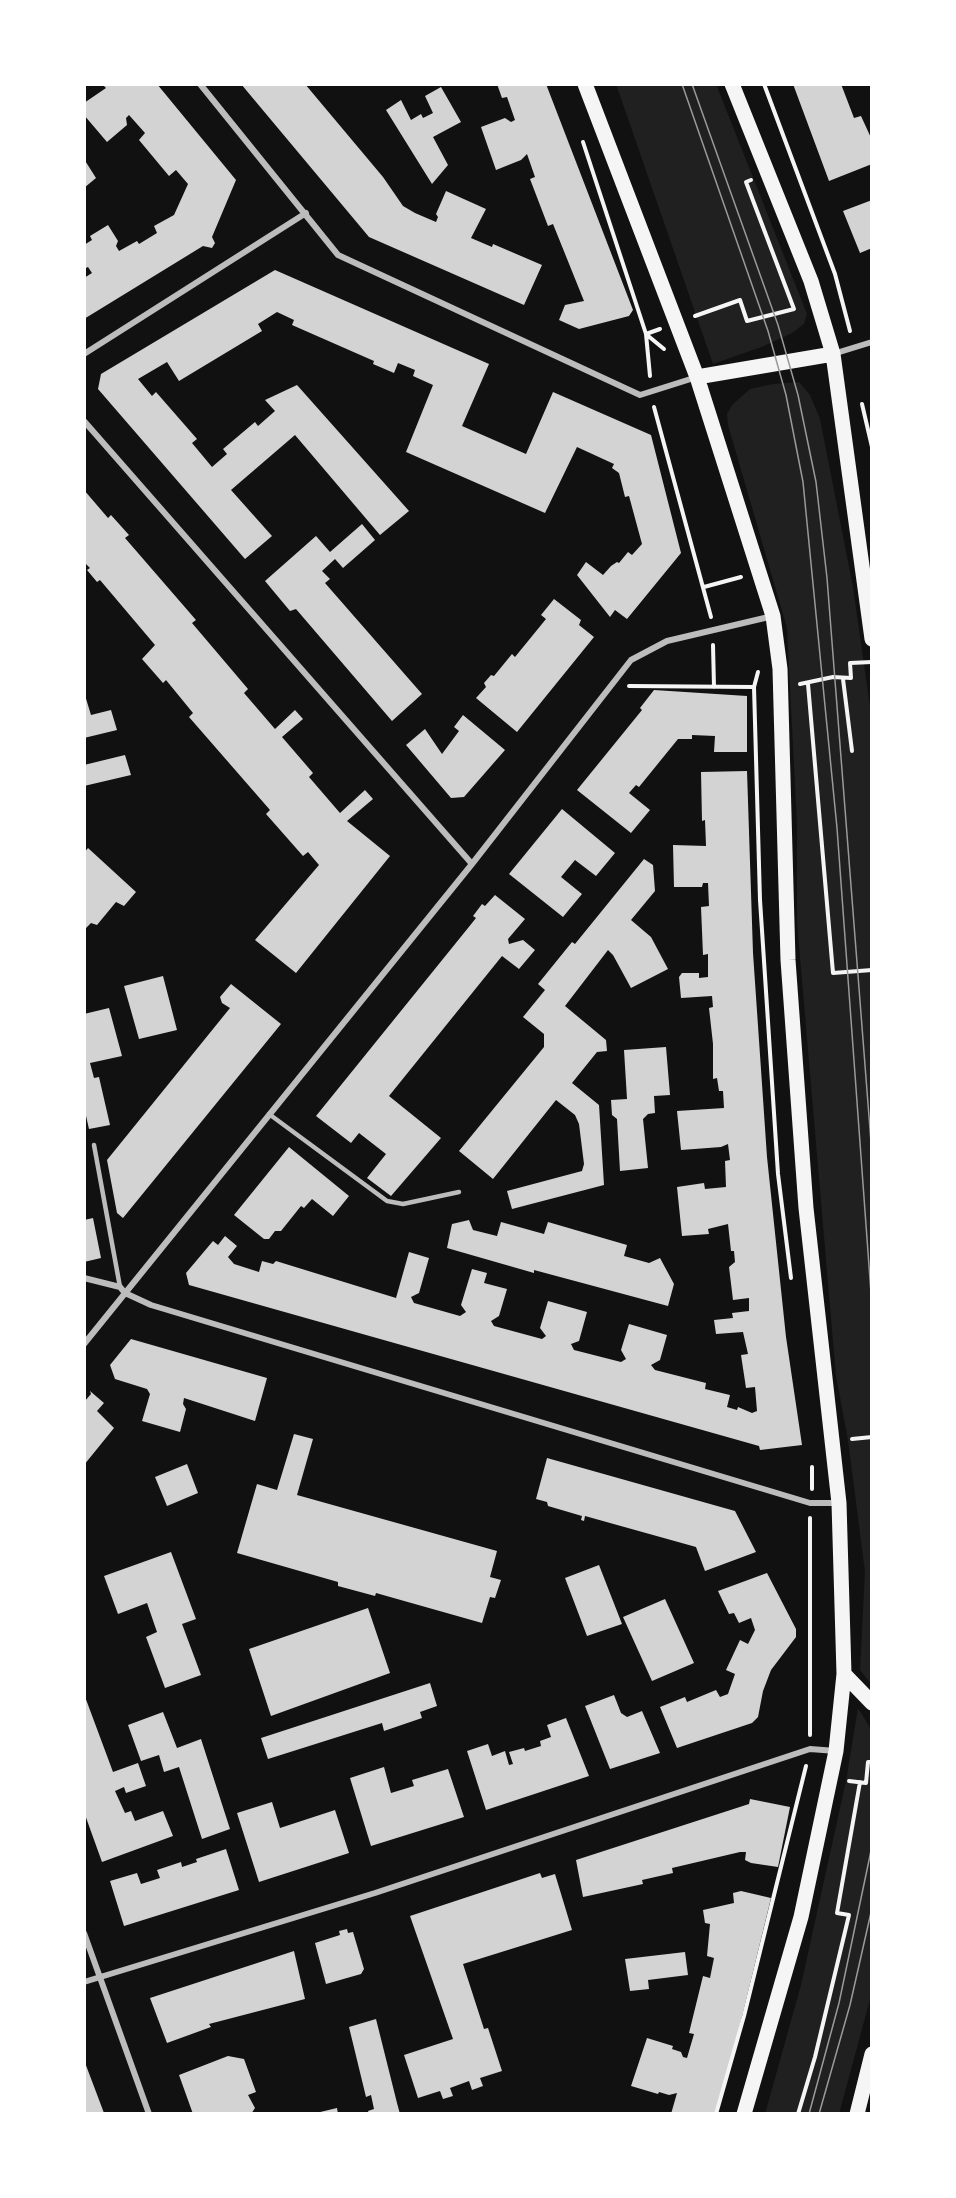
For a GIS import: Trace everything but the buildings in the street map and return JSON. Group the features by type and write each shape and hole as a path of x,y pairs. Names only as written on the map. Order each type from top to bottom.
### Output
{"main road":[{"path":"585,84 697,377 772,616 780,669 790,996 806,1208 839,1503 844,1674 836,1751 801,1917 744,2114"},
{"path":"732,84 811,280 832,354 872,639"},
{"path":"697,377 832,354"},
{"path":"844,1674 872,1703"},
{"path":"857,2114 872,2054"}],"street":[{"path":"200,84 338,255 640,396 697,377"},
{"path":"84,354 306,213"},
{"path":"832,354 872,342"},
{"path":"84,421 472,864"},
{"path":"84,1344 472,864 608,686 631,660 667,641 772,616"},
{"path":"84,1278 120,1287 125,1293 151,1305 810,1503 839,1503"},
{"path":"84,1982 375,1893 810,1749 836,1751"},
{"path":"84,1933 149,2114"}],"lane":[{"path":"269,1114 387,1201 404,1204 459,1192"},
{"path":"94,1145 120,1287"}],"path":[{"path":"764,84 835,274 848,325"},
{"path":"583,141 646,334 650,370"},
{"path":"696,316 740,300 747,321 794,309 746,182 751,180"},
{"path":"646,334 663,328"},
{"path":"862,401 872,447"},
{"path":"655,412 710,615"},
{"path":"704,586 733,579"},
{"path":"713,643 714,687"},
{"path":"796,673 797,684 808,684 833,677 851,678 850,663 872,662"},
{"path":"843,679 852,751"},
{"path":"808,684 833,974 872,970"},
{"path":"608,686 754,687"},
{"path":"848,1440 872,1437"},
{"path":"716,2114 744,2016 810,1749 810,1524"},
{"path":"846,1781 866,1783 868,1762 872,1762"},
{"path":"798,2114 815,2057 849,1915 837,1913 860,1782"}],"shaded area":[{"path":"616,84 716,84 807,314 804,324 792,333 764,346 713,364"},
{"path":"799,382 810,395 820,419 853,587 872,721 872,1685 860,1670 865,1572 848,1440 836,1376 797,922 797,823 787,628 728,425 727,414 732,405 750,389"},
{"path":"858,1708 872,1731 872,1992 839,2114 765,2114 801,1985 846,1781"}],"tram line":[{"path":"682,84 768,331 786,395 803,482 837,828 872,1307"},
{"path":"692,84 778,325 798,395 816,482 827,578 872,1155"},
{"path":"809,2114 839,2003 872,1846"},
{"path":"819,2114 850,2005 872,1908"}]}
